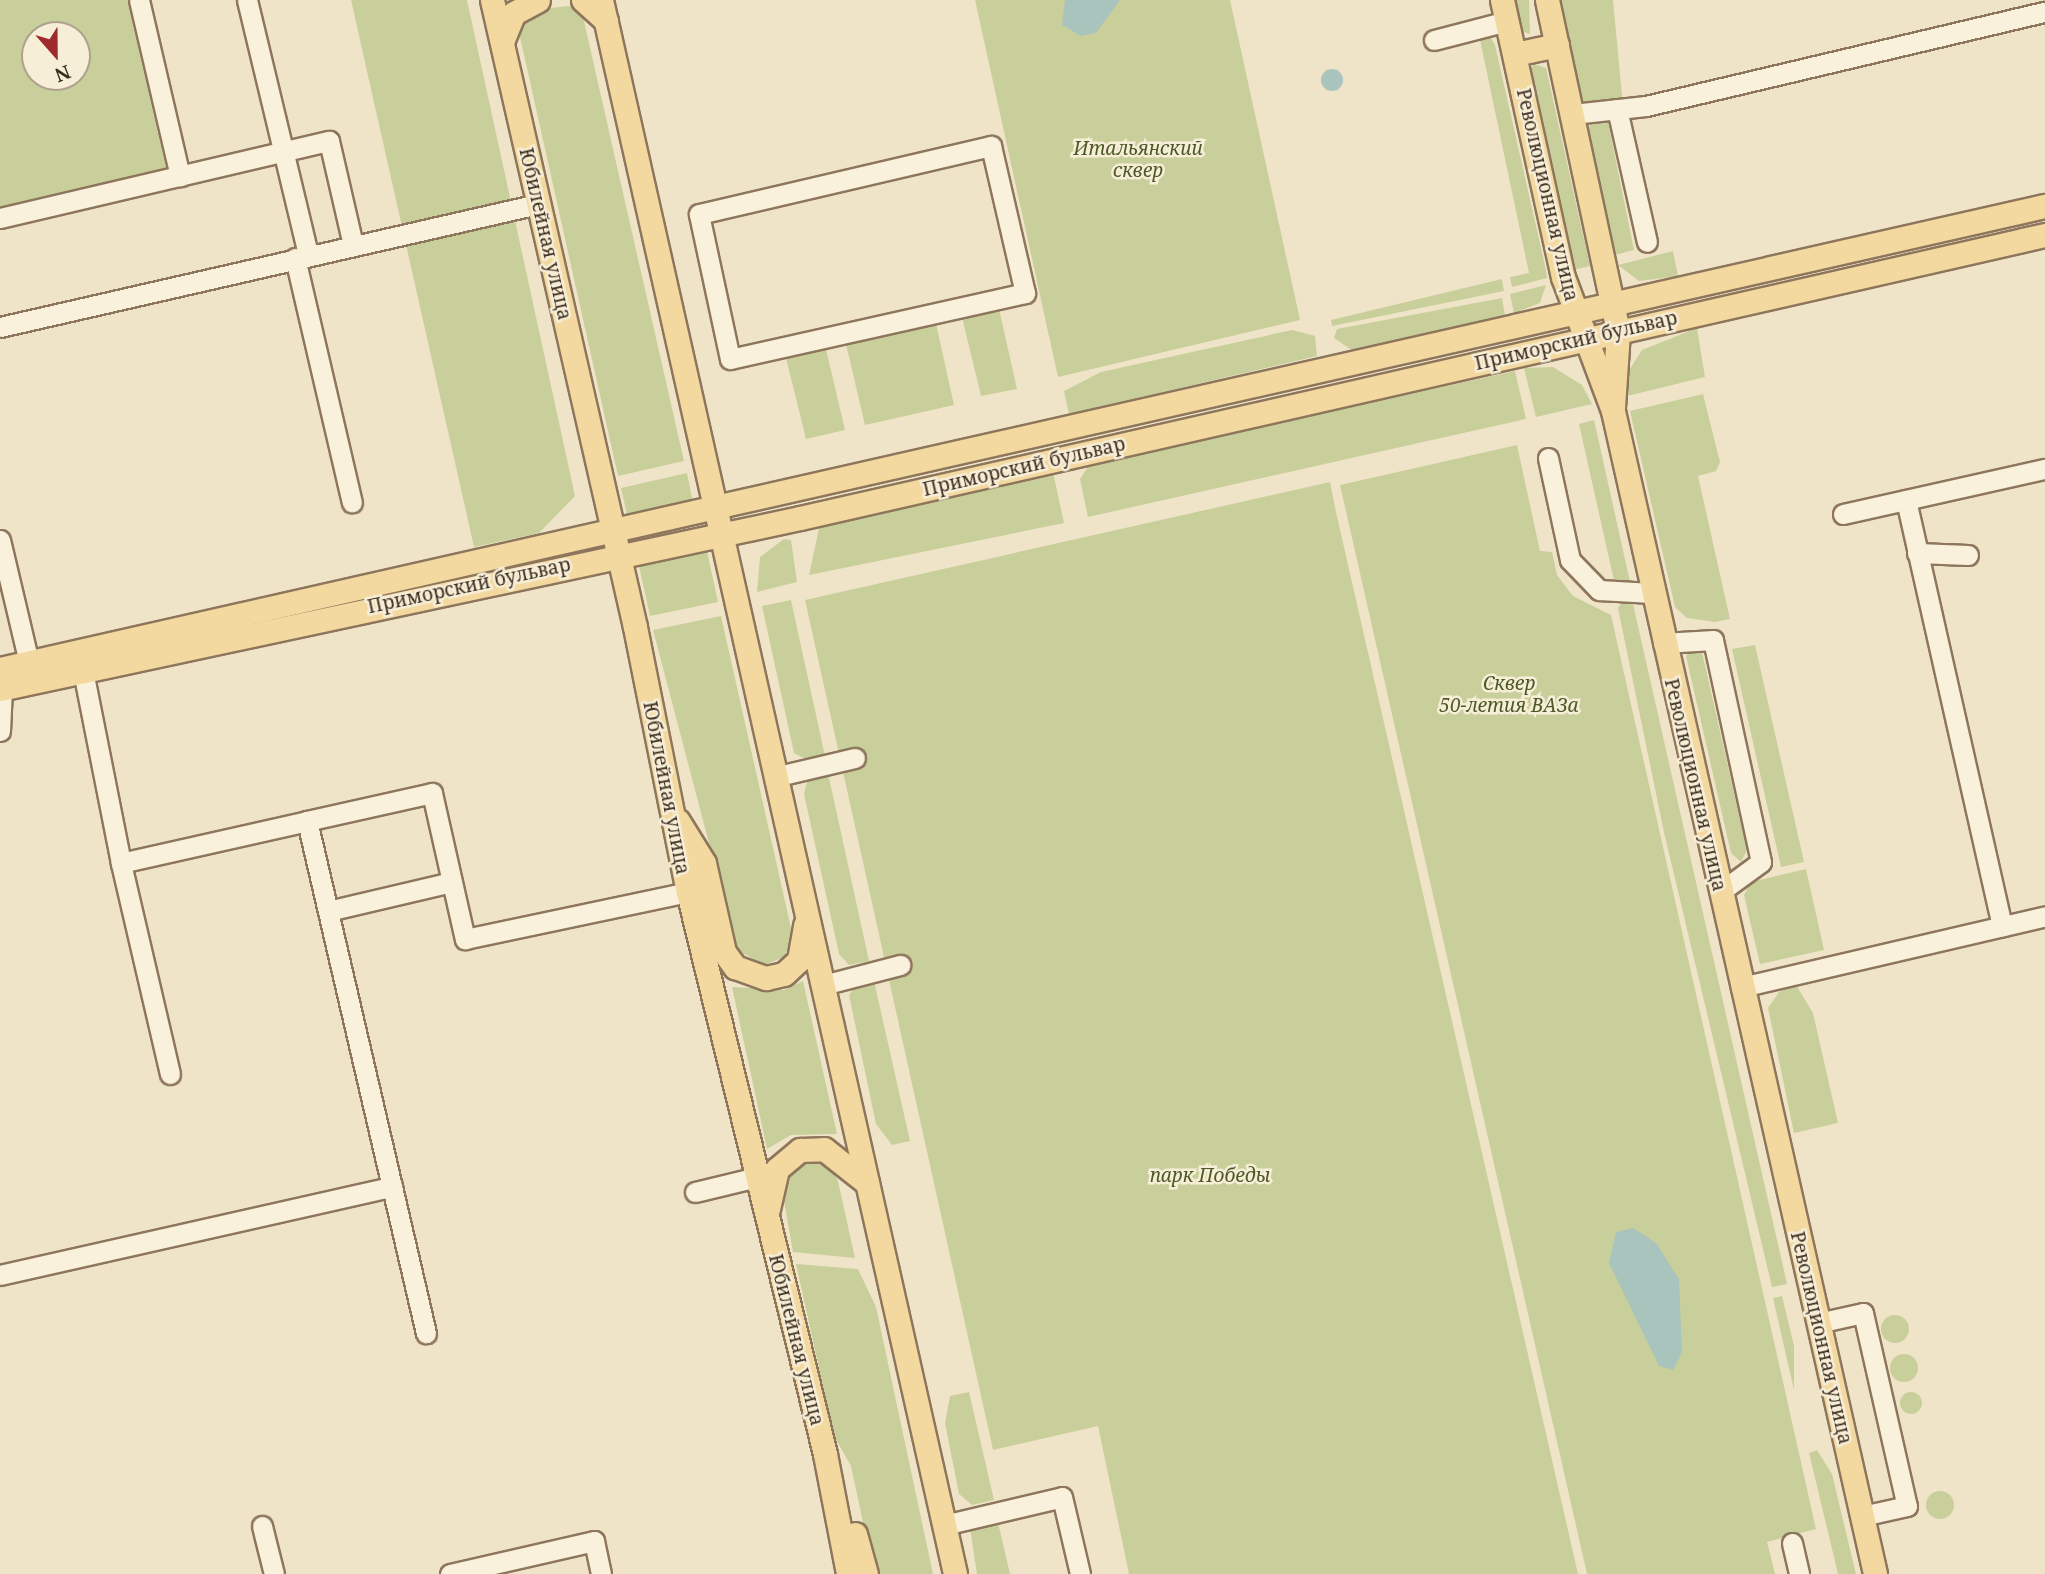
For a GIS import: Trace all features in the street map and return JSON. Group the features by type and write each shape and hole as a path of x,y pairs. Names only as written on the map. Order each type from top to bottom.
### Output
{"main road":[{"name":"Юбилейная улица","path":"492,0 613,531 668,804 766,1219 825,1454 848,1574"},
{"path":"502,46 514,13 538,0"},
{"path":"583,0 604,10 725,532 955,1574"},
{"path":"1547,0 1614,303 1618,332 1613,411"},
{"name":"Революционная улица","path":"1505,10 1574,312 1582,340 1613,411 1663,643 1875,1574"},
{"path":"1515,54 1557,45"},
{"path":"1,683 29,663 2045,206"},
{"name":"Приморский бульвар","path":"1,683 83,671 725,532 2045,235"},
{"path":"668,804 704,863 724,951 735,967 766,978 784,974 799,960 805,902"},
{"path":"766,1219 777,1169 800,1150 824,1149 867,1183"},
{"path":"825,1454 845,1490 866,1574"},
{"path":"942,1574 945,1534"}],"street":[{"path":"139,0 180,176"},
{"path":"247,0 283,152 301,257 352,502"},
{"path":"1434,40 1505,10"},
{"path":"1573,114 1617,109 2045,12"},
{"path":"1617,109 1647,242"},
{"path":"0,218 330,141 353,245"},
{"path":"991,146 1004,202 1025,293 730,359 699,214 991,146"},
{"path":"0,327 538,204"},
{"path":"1548,457 1570,560 1599,590 1652,593"},
{"path":"1843,514 2045,468"},
{"path":"1906,499 2002,926"},
{"path":"0,540 29,663"},
{"path":"1917,553 1968,555"},
{"path":"1663,643 1713,640 1760,862 1720,892"},
{"path":"83,671 121,863 170,1074"},
{"path":"0,731 1,683"},
{"path":"778,776 855,758"},
{"path":"121,863 432,793 464,939 688,892"},
{"path":"307,821 426,1333"},
{"path":"328,911 452,883"},
{"path":"1741,987 2045,916"},
{"path":"823,985 901,965"},
{"path":"695,1192 757,1177"},
{"path":"0,1275 392,1187"},
{"path":"1818,1323 1863,1313 1869,1338 1907,1506 1862,1516"},
{"path":"945,1534 1062,1497 1080,1574"},
{"path":"262,1526 274,1574"},
{"path":"450,1574 480,1571 594,1541 601,1574"},
{"path":"1792,1543 1799,1574"}],"green space":[{"path":"0,0 127,0 166,168 0,207"},
{"path":"351,0 467,0 575,496 539,533 474,547"},
{"name":"Итальянский сквер","path":"975,0 1230,0 1300,320 1058,377"},
{"path":"1513,0 1529,0 1530,34 1521,31"},
{"path":"1557,0 1613,0 1623,105 1580,101"},
{"path":"568,6 581,8 684,461 618,476 518,28 542,9"},
{"path":"1479,35 1489,35 1495,45 1546,270 1547,278 1512,287 1510,277 1529,273"},
{"path":"1534,64 1546,68 1590,266 1573,270 1529,72"},
{"path":"1593,121 1608,122 1634,250 1615,255 1587,130"},
{"path":"1673,251 1678,276 1639,281 1618,265"},
{"path":"1502,279 1504,291 1332,326 1331,320"},
{"path":"1546,285 1540,303 1514,313 1510,294"},
{"path":"1502,298 1505,315 1353,351 1334,338 1337,329"},
{"path":"998,304 1017,389 981,396 961,313"},
{"path":"935,319 954,405 865,425 845,340"},
{"path":"1697,328 1705,377 1627,396 1626,375 1642,350"},
{"path":"1292,330 1315,336 1317,356 1069,414 1064,391 1101,372"},
{"path":"825,345 845,430 806,439 785,354"},
{"path":"1553,367 1582,385 1592,404 1536,417 1524,368"},
{"path":"1515,371 1526,419 1088,517 1080,479 1089,465"},
{"path":"1703,394 1720,462 1716,471 1698,476 1730,619 1715,622 1687,618 1675,607 1630,411"},
{"path":"1594,420 1630,582 1615,585 1579,424"},
{"name":"Сквер 50-летия ВАЗа","path":"1517,445 1540,551 1552,552 1557,575 1573,596 1611,615 1816,1529 1767,1542 1775,1574 1587,1574 1340,485"},
{"path":"1053,472 1064,523 809,575 820,524"},
{"path":"687,473 693,503 628,519 621,488"},
{"name":"парк Победы","path":"1330,482 1578,1574 1129,1574 1098,1426 993,1450 805,600"},
{"path":"784,539 791,540 797,582 757,592 760,557"},
{"path":"705,542 718,602 650,616 637,557"},
{"path":"791,600 825,756 807,760 794,753 762,606"},
{"path":"1623,601 1633,604 1787,1284 1772,1287 1663,828 1618,608"},
{"path":"721,616 793,937 784,957 764,965 737,950 653,630"},
{"path":"1755,645 1804,862 1781,867 1732,649"},
{"path":"1691,649 1702,652 1747,850 1741,862 1731,853 1686,656"},
{"path":"828,773 869,961 849,965 839,954 804,794 808,778"},
{"path":"1806,869 1824,950 1760,964 1744,895 1751,882"},
{"path":"803,981 837,1134 791,1135 767,1149 732,987 784,990"},
{"path":"874,981 910,1141 892,1145 876,1124 849,995 857,984"},
{"path":"1796,985 1813,1013 1838,1123 1794,1133 1768,1008 1779,992"},
{"path":"815,1160 830,1166 838,1181 855,1258 793,1252 781,1184 792,1164"},
{"path":"796,1264 858,1269 876,1307 933,1574 874,1574 851,1466 834,1436"},
{"path":"1782,1296 1794,1346 1794,1390 1773,1298"},
{"path":"1895,1315 1905,1319 1909,1329 1905,1339 1895,1343 1885,1339 1881,1329 1885,1319"},
{"path":"1904,1354 1914,1358 1918,1368 1914,1378 1904,1382 1894,1378 1890,1368 1894,1358"},
{"path":"969,1392 994,1500 972,1505 959,1494 945,1423 950,1396"},
{"path":"1911,1392 1919,1395 1922,1403 1919,1411 1911,1414 1903,1411 1900,1403 1903,1395"},
{"path":"1817,1450 1832,1474 1856,1574 1838,1574 1809,1453"},
{"path":"1940,1491 1950,1495 1954,1505 1950,1515 1940,1519 1930,1515 1926,1505 1930,1495"},
{"path":"997,1518 1010,1574 977,1574 970,1528"}],"water":[{"path":"1065,0 1120,0 1096,33 1081,36 1062,25"},
{"path":"1332,69 1340,72 1343,80 1340,88 1332,91 1324,88 1321,80 1324,72"},
{"path":"1633,1228 1656,1243 1679,1279 1682,1352 1673,1370 1659,1366 1609,1263 1616,1232"}]}
